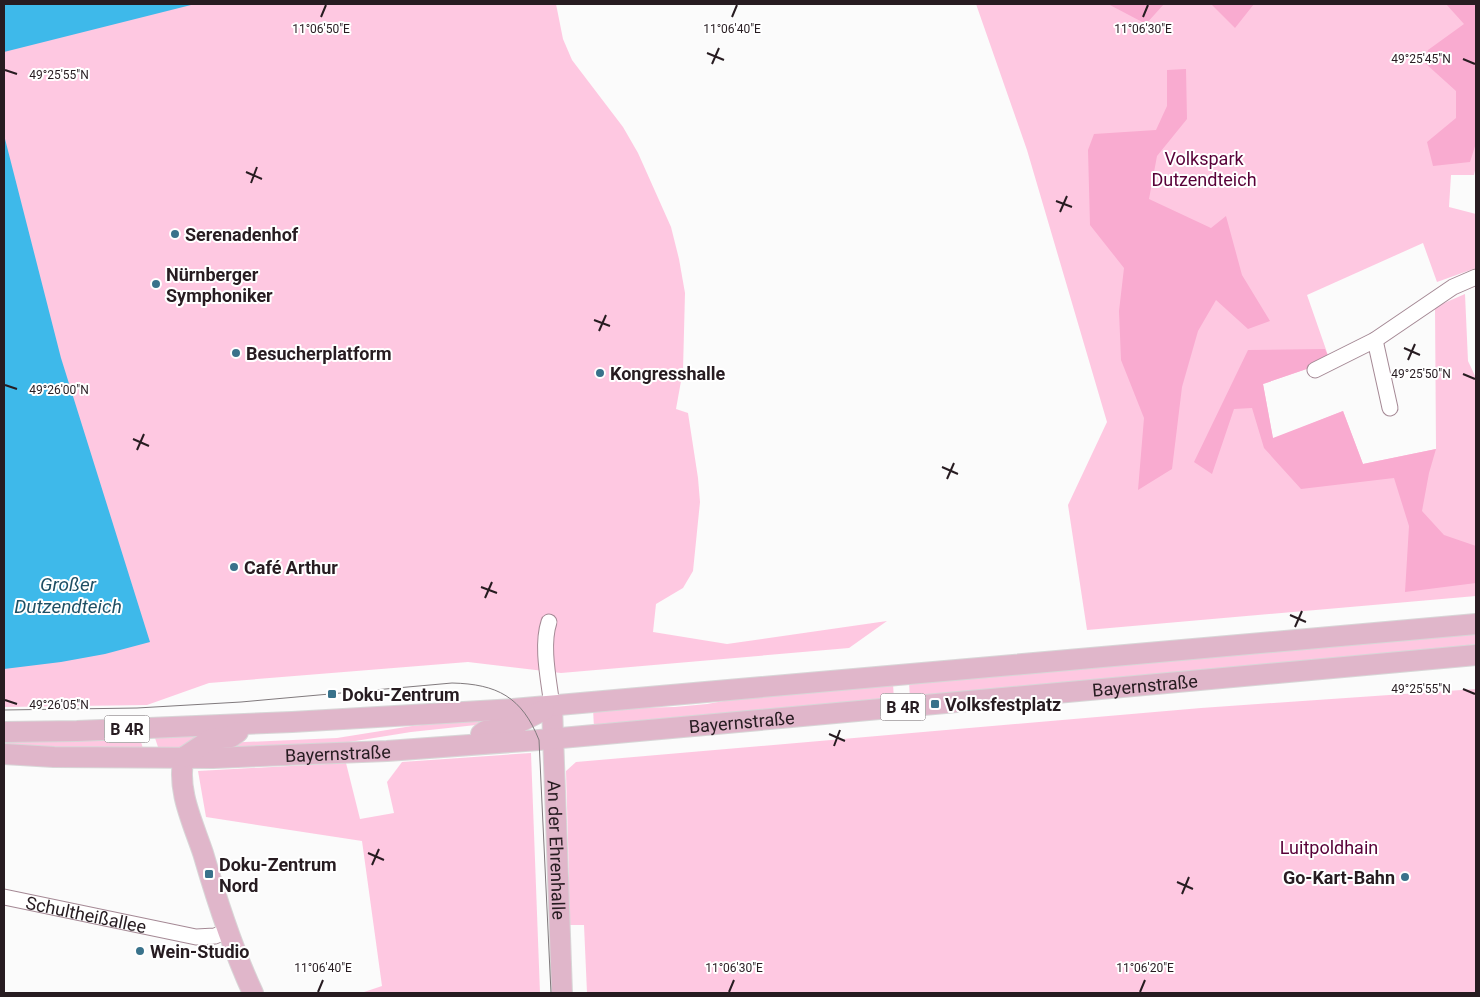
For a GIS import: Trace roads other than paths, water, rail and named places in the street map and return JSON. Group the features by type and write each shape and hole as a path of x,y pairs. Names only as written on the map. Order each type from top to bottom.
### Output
{"main road":[{"name":"Bayernstraße","path":"4,732 250,724 552,706 1476,624"},
{"name":"Bayernstraße","path":"4,754 184,757 387,751 465,746 1476,655"},
{"path":"672,728 666,714 673,695"},
{"name":"An der Ehrenhalle","path":"552,706 562,993"},
{"name":"B 4R","path":"465,746 485,731 508,728 552,706"},
{"path":"250,724 232,737 211,740 184,757 181,770 184,794 227,931 253,993"}],"street":[{"path":"1315,370 1375,340 1453,286 1476,276"},
{"path":"1375,340 1390,408"},
{"path":"549,622 546,642 552,706"},
{"name":"Schultheißallee","path":"4,897 196,936 215,936 227,931"}],"water":[{"path":"4,4 195,4 4,52"},
{"name":"Großer Dutzendteich","path":"4,135 61,358 150,642 105,654 4,669"}],"tram line":[{"path":"4,710 137,708 241,702 452,683 482,686 495,690 516,703 525,713 539,740 551,993"}],"place":[{"name":"Serenadenhof","path":"175,234"},
{"name":"Nürnberger Symphoniker","path":"156,284"},
{"name":"Besucherplatform","path":"236,353"},
{"name":"Kongresshalle","path":"600,373"},
{"name":"Café Arthur","path":"234,567"},
{"name":"Doku-Zentrum","path":"332,694"},
{"name":"Volksfestplatz","path":"935,704"},
{"name":"Doku-Zentrum Nord","path":"209,874"},
{"name":"Go-Kart-Bahn","path":"1405,877"},
{"name":"Wein-Studio","path":"140,951"}],"park label":[{"name":"Volkspark Dutzendteich","path":"1204,168"},
{"name":"Luitpoldhain","path":"1329,847"}]}
